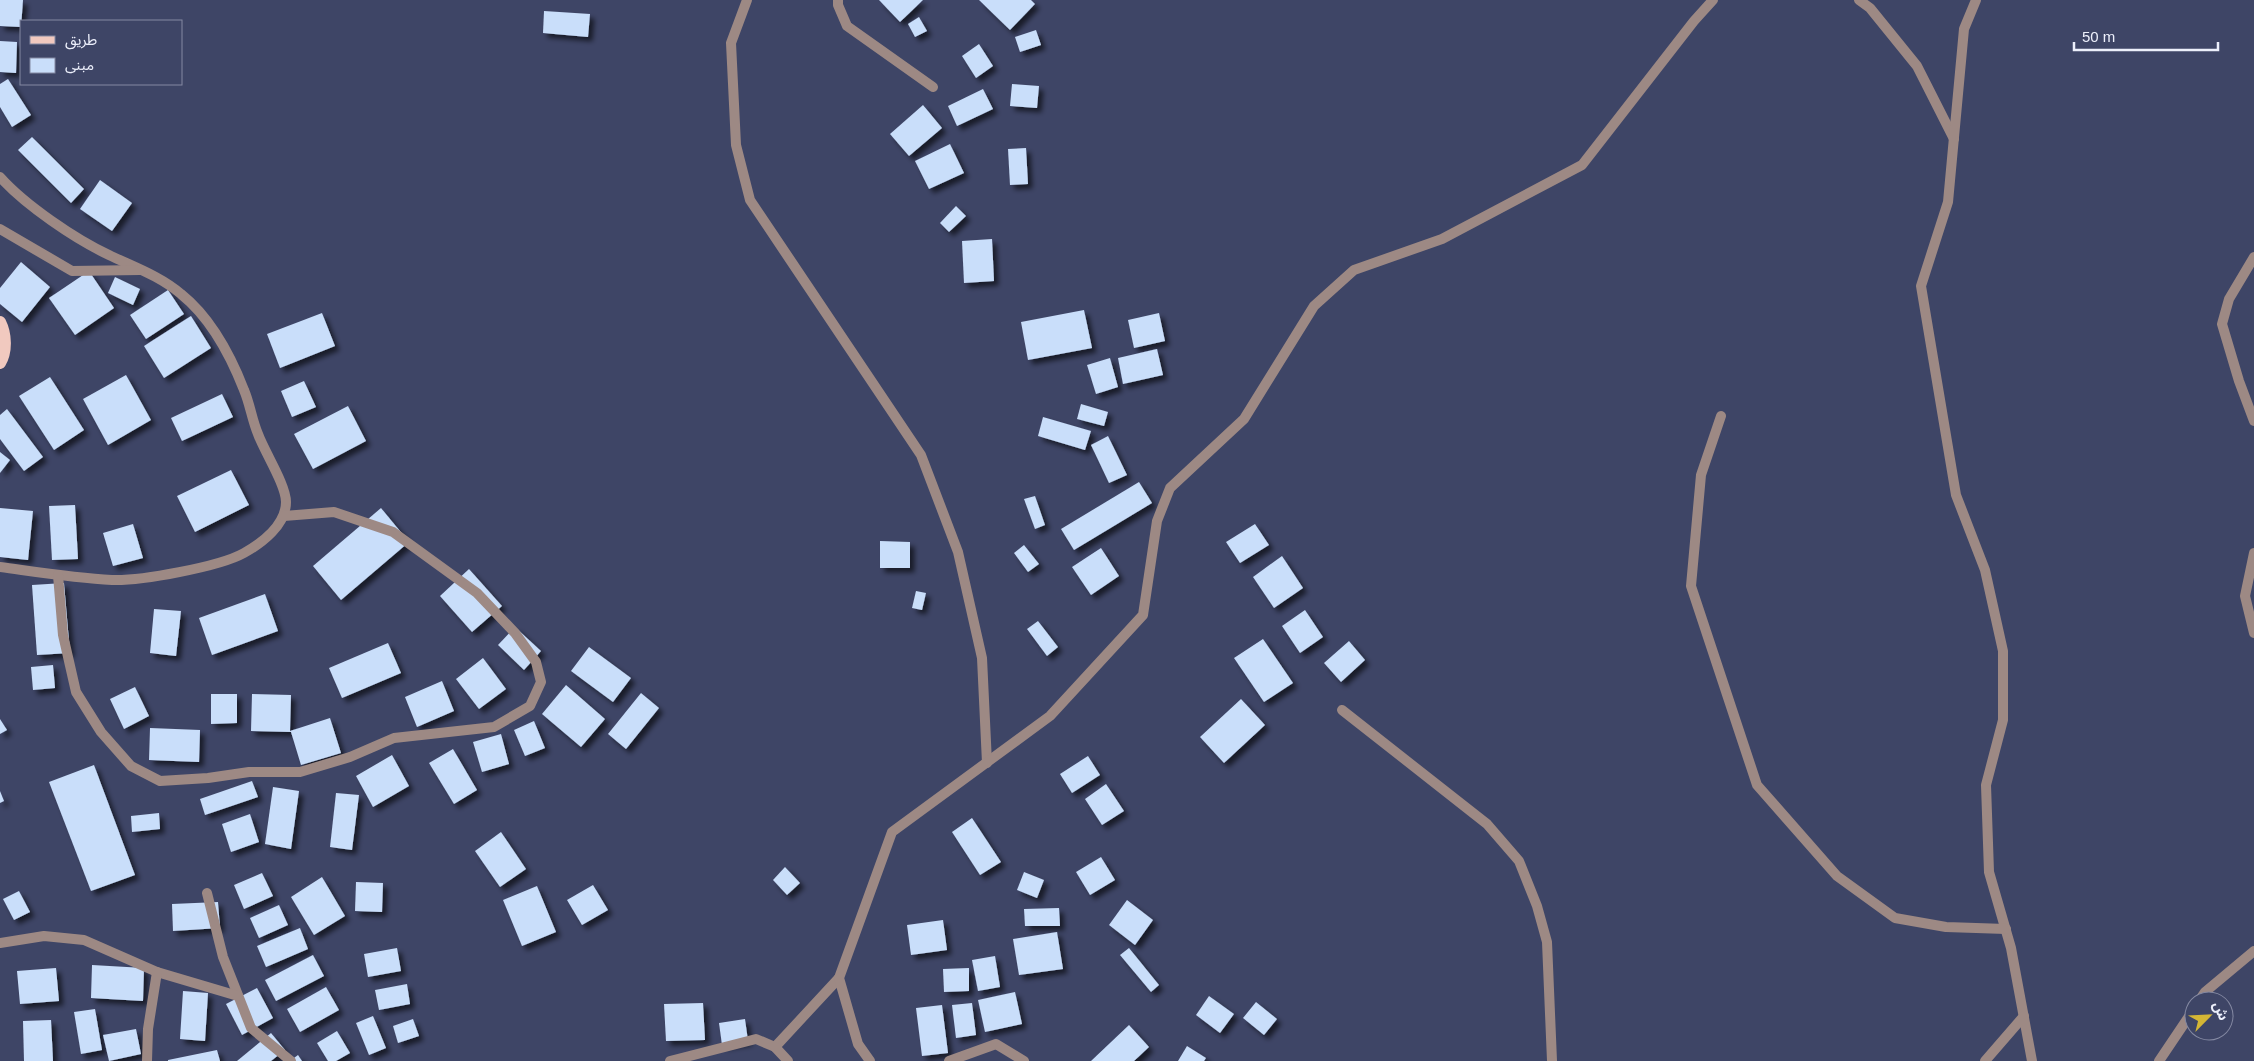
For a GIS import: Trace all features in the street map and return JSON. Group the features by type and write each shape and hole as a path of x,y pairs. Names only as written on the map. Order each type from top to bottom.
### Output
{"main road":[{"path":"0,322 5,330 4,356 0,363"}],"street":[{"path":"747,0 731,43 736,145 750,200 921,456 958,552 982,658 987,762"},
{"path":"838,0 838,5 847,26 933,86"},
{"path":"775,1047 839,978 892,832 1050,716 1143,615 1157,521 1170,488 1244,419 1314,306 1354,270 1442,239 1582,165 1694,21 1713,0"},
{"path":"1859,0 1870,8 1917,66 1954,140"},
{"path":"1976,0 1964,29 1948,202 1921,286 1956,495 1985,570 2003,651 2003,720 1986,786 1990,872 2006,929 2032,1061"},
{"path":"0,177 10,189 61,227 108,255 144,270 181,293 207,319 225,349 245,390 258,434 286,500 284,516 271,534 243,554 204,566 159,576 113,580 0,567"},
{"path":"0,229 72,271 144,270"},
{"path":"2254,257 2229,299 2222,324 2239,381 2254,421"},
{"path":"1721,416 1701,475 1691,586 1757,785 1837,876 1895,918 1946,927 2006,929"},
{"path":"58,575 63,634 76,692 101,732 131,766 160,781 208,778 249,772 300,772 350,757 394,738 494,727 530,706 541,682 536,662 515,633 477,593 393,532 334,512 284,516"},
{"path":"2254,553 2245,596 2254,633"},
{"path":"1342,710 1488,824 1519,861 1537,906 1547,942 1552,1061"},
{"path":"207,893 223,957 251,1028 291,1061"},
{"path":"0,943 44,936 84,940 157,972 238,996"},
{"path":"2206,991 2254,951"},
{"path":"147,1061 148,1029 157,972"},
{"path":"839,978 858,1044 870,1061"},
{"path":"1985,1061 2024,1016"},
{"path":"2159,1061 2184,1024"},
{"path":"670,1061 756,1039 775,1047 788,1061"},
{"path":"948,1061 996,1044 1024,1061"}],"building":[{"path":"0,0 23,0 20,27 0,26"},
{"path":"879,0 923,0 900,22"},
{"path":"979,0 1031,0 1035,4 1010,30"},
{"path":"544,11 590,14 588,37 543,33"},
{"path":"919,17 927,31 915,37 908,24"},
{"path":"1036,30 1041,45 1020,52 1015,37"},
{"path":"0,41 17,42 16,73 0,72"},
{"path":"979,44 993,66 976,78 962,56"},
{"path":"8,79 31,115 12,127 0,107 0,84"},
{"path":"1012,84 1039,86 1037,108 1010,106"},
{"path":"983,89 993,109 957,126 948,106"},
{"path":"923,105 942,128 909,156 890,134"},
{"path":"32,137 84,189 71,203 18,150"},
{"path":"950,144 964,173 929,189 915,161"},
{"path":"1026,148 1028,184 1010,185 1008,149"},
{"path":"100,180 132,203 112,231 80,209"},
{"path":"956,206 966,216 949,232 940,223"},
{"path":"992,239 994,281 964,283 962,241"},
{"path":"21,262 50,287 22,322 0,304 0,288"},
{"path":"89,271 114,308 75,335 49,298"},
{"path":"115,277 140,289 133,305 108,293"},
{"path":"168,290 184,314 146,339 130,315"},
{"path":"1084,310 1092,348 1028,360 1021,322"},
{"path":"322,313 335,346 280,368 267,334"},
{"path":"1159,313 1165,341 1134,348 1128,320"},
{"path":"191,316 211,348 164,378 144,346"},
{"path":"1157,349 1163,375 1123,384 1118,358"},
{"path":"1110,358 1118,387 1096,394 1087,365"},
{"path":"126,375 151,420 108,445 83,399"},
{"path":"50,377 84,430 54,450 19,396"},
{"path":"304,381 316,407 292,417 281,391"},
{"path":"222,394 233,417 182,441 171,418"},
{"path":"1081,404 1108,412 1104,426 1077,419"},
{"path":"348,406 366,441 313,469 294,434"},
{"path":"7,409 43,457 24,471 0,439 0,415"},
{"path":"1043,417 1091,431 1085,450 1038,436"},
{"path":"1108,436 1127,475 1109,483 1091,445"},
{"path":"0,452 10,460 0,473"},
{"path":"231,470 249,505 195,532 177,496"},
{"path":"1139,482 1152,503 1074,550 1061,529"},
{"path":"1035,496 1045,525 1035,529 1024,499"},
{"path":"75,505 78,559 52,560 49,506"},
{"path":"0,508 33,511 28,560 0,557"},
{"path":"381,508 409,542 341,600 313,566"},
{"path":"133,524 143,558 113,566 103,533"},
{"path":"1255,524 1269,545 1240,563 1226,542"},
{"path":"880,541 910,542 910,568 880,568"},
{"path":"1024,545 1039,564 1028,572 1014,553"},
{"path":"1101,548 1119,576 1091,595 1072,567"},
{"path":"1282,556 1303,588 1274,608 1253,577"},
{"path":"469,569 502,606 472,632 440,596"},
{"path":"64,583 70,653 37,655 32,585"},
{"path":"916,591 926,593 922,610 912,608"},
{"path":"265,594 278,631 212,655 199,618"},
{"path":"154,609 181,611 176,656 150,653"},
{"path":"1305,610 1323,637 1300,653 1282,626"},
{"path":"1038,621 1058,647 1047,656 1027,629"},
{"path":"515,627 541,651 524,670 498,645"},
{"path":"1263,639 1293,683 1264,702 1234,658"},
{"path":"1349,641 1365,660 1341,682 1324,663"},
{"path":"388,643 401,673 342,698 329,668"},
{"path":"589,647 631,678 613,702 571,671"},
{"path":"483,658 506,689 479,709 456,679"},
{"path":"53,665 55,688 33,690 31,667"},
{"path":"442,681 454,711 417,727 405,697"},
{"path":"566,685 605,719 581,747 542,714"},
{"path":"135,687 149,716 124,729 110,699"},
{"path":"641,693 659,708 626,749 608,734"},
{"path":"211,694 237,694 237,723 211,724"},
{"path":"252,694 291,695 290,731 330,718 341,753 301,765 291,732 251,731"},
{"path":"1241,699 1265,725 1224,763 1200,737"},
{"path":"0,719 7,730 0,734"},
{"path":"534,721 545,748 525,756 514,730"},
{"path":"150,728 200,730 199,762 149,760"},
{"path":"501,734 509,764 482,772 473,742"},
{"path":"453,749 477,790 454,804 429,763"},
{"path":"392,755 409,786 373,807 356,776"},
{"path":"1088,756 1100,775 1072,793 1060,774"},
{"path":"94,765 135,875 91,891 49,782"},
{"path":"252,781 258,797 205,815 200,799"},
{"path":"1106,784 1124,811 1102,825 1085,799"},
{"path":"273,787 299,791 291,849 265,844"},
{"path":"0,791 4,801 0,803"},
{"path":"336,793 359,795 352,850 330,847"},
{"path":"159,813 160,829 132,832 131,816"},
{"path":"250,814 259,842 231,852 222,824"},
{"path":"972,818 1001,862 980,875 952,832"},
{"path":"501,832 526,869 500,887 475,851"},
{"path":"1101,857 1115,880 1090,895 1076,872"},
{"path":"785,867 800,883 787,895 773,880"},
{"path":"1024,872 1044,880 1037,898 1017,890"},
{"path":"262,873 273,896 244,909 234,885"},
{"path":"322,877 345,916 314,935 291,897"},
{"path":"356,882 383,883 382,912 355,911"},
{"path":"593,885 608,910 582,925 567,900"},
{"path":"537,886 556,932 522,946 503,900"},
{"path":"19,891 30,912 14,920 3,899"},
{"path":"1127,900 1153,920 1135,945 1109,925"},
{"path":"218,902 220,928 173,931 172,904"},
{"path":"279,905 288,925 259,938 250,918"},
{"path":"1059,908 1060,926 1025,926 1024,909"},
{"path":"943,920 947,950 911,955 907,925"},
{"path":"300,928 308,949 266,967 257,946"},
{"path":"1057,932 1063,969 1019,975 1013,939"},
{"path":"397,948 401,971 368,977 364,954"},
{"path":"1129,948 1159,985 1151,992 1120,955"},
{"path":"313,955 324,976 276,1001 265,980"},
{"path":"995,956 1000,987 978,991 972,960"},
{"path":"92,965 144,968 143,1001 91,998"},
{"path":"56,968 59,1001 20,1004 17,971"},
{"path":"969,968 969,991 944,992 943,969"},
{"path":"407,984 410,1004 379,1010 375,990"},
{"path":"326,987 339,1010 300,1032 287,1009"},
{"path":"257,988 273,1018 242,1035 226,1004"},
{"path":"183,991 208,993 205,1041 180,1039"},
{"path":"1015,992 1022,1024 985,1032 978,1000"},
{"path":"1209,996 1234,1014 1220,1033 1196,1015"},
{"path":"1256,1002 1277,1019 1264,1035 1243,1018"},
{"path":"703,1003 705,1040 666,1041 664,1004"},
{"path":"972,1003 976,1035 956,1038 952,1005"},
{"path":"942,1005 948,1053 922,1056 916,1008"},
{"path":"95,1009 102,1050 81,1054 74,1012"},
{"path":"373,1016 386,1048 369,1055 356,1023"},
{"path":"413,1019 419,1036 398,1043 393,1026"},
{"path":"745,1019 748,1041 722,1045 719,1023"},
{"path":"51,1020 53,1061 24,1061 23,1021"},
{"path":"1129,1025 1149,1047 1134,1061 1091,1061"},
{"path":"136,1029 141,1054 109,1061 103,1035"},
{"path":"337,1031 350,1053 336,1061 328,1061 317,1043"},
{"path":"271,1033 285,1050 271,1061 237,1061"},
{"path":"1187,1046 1206,1058 1204,1061 1178,1061"},
{"path":"217,1050 220,1061 168,1061 168,1060"},
{"path":"298,1055 302,1061 290,1061"}]}
